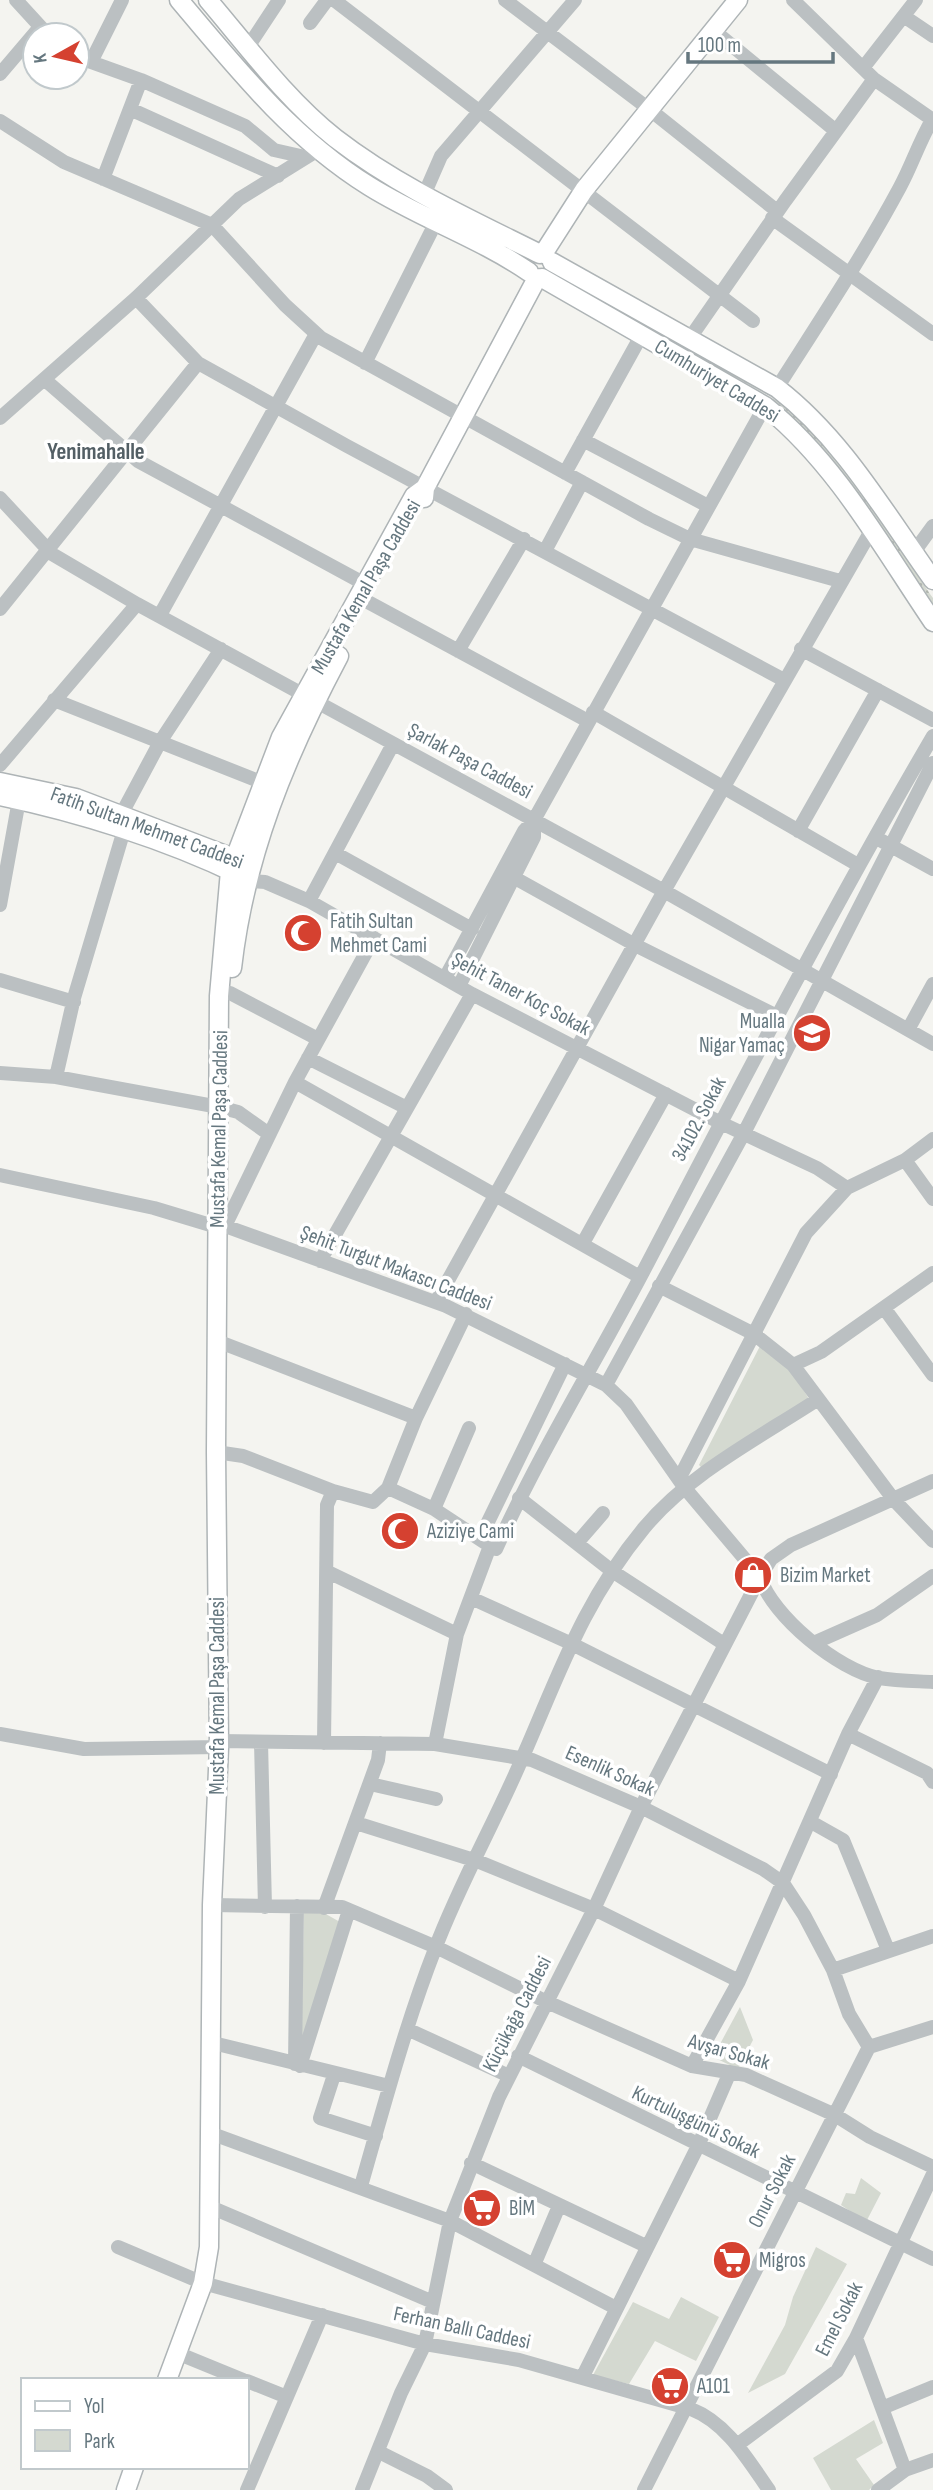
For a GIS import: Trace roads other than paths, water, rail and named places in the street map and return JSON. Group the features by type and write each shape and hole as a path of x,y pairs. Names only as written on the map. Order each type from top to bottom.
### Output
{"main road":[{"name":"Cumhuriyet Caddesi","path":"179,0 311,154 536,276 765,406 811,446 933,622"},
{"name":"Cumhuriyet Caddesi","path":"208,0 290,96 334,137 424,195 545,257 777,388 828,434 933,580"},
{"path":"536,276 529,261 545,257 584,190 738,0"},
{"path":"311,154 334,137"},
{"name":"Mustafa Kemal Paşa Caddesi","path":"225,999 219,996 232,865 261,782 366,593 423,501 425,488 465,418 536,276"},
{"path":"765,406 777,388"},
{"name":"Mustafa Kemal Paşa Caddesi","path":"168,2378 203,2283 209,2247 209,2042 219,1744 216,1452 221,1226 219,1107 225,999 276,785 310,698"},
{"name":"Fatih Sultan Mehmet Caddesi","path":"0,782 76,798 123,823 256,876"},
{"name":"Fatih Sultan Mehmet Caddesi","path":"0,796 123,823"},
{"path":"126,2490 133,2469"}],"street":[{"path":"16,0 35,21"},
{"path":"91,48 122,0"},
{"path":"248,47 279,0"},
{"path":"310,23 327,0"},
{"path":"334,0 753,321"},
{"path":"505,0 649,109 849,275 933,334"},
{"path":"424,195 441,156 575,0"},
{"path":"777,388 849,275 901,185 917,144 933,120 874,79 793,0"},
{"path":"863,68 916,0"},
{"path":"905,17 933,36"},
{"path":"713,30 836,131"},
{"path":"0,74 21,53"},
{"path":"91,62 141,80 245,126 274,150 311,154"},
{"path":"690,338 874,79"},
{"path":"103,179 141,80"},
{"path":"130,109 278,176"},
{"path":"0,121 56,157 212,225 316,334 565,473 690,539 840,581"},
{"path":"0,418 136,298 239,199 311,154"},
{"path":"365,363 436,222"},
{"path":"136,298 198,363 784,680"},
{"path":"160,615 316,334"},
{"path":"565,473 641,336"},
{"path":"0,609 198,363"},
{"path":"44,379 124,452 366,593 458,651 591,717 858,865"},
{"path":"445,978 523,831 534,820 765,406"},
{"path":"583,439 708,506"},
{"path":"545,551 582,482"},
{"name":"Şarlak Paşa Caddesi","path":"0,498 47,550 137,604 664,891 821,982 909,1027 933,1044"},
{"path":"914,552 933,526"},
{"path":"436,1302 637,946 664,891 871,531"},
{"path":"458,651 524,539"},
{"path":"0,765 137,604"},
{"path":"56,1077 123,823 160,742 220,649"},
{"path":"801,649 933,720"},
{"path":"798,831 878,690"},
{"path":"54,699 261,782"},
{"name":"34102. Sokak","path":"490,1546 496,1549 519,1498 640,1277 802,969 873,838 933,736"},
{"path":"309,901 393,744"},
{"path":"606,1385 744,1133 889,844 933,763"},
{"path":"0,905 3,870 19,800"},
{"path":"459,986 534,837 534,820"},
{"path":"873,838 933,869"},
{"path":"335,853 472,929"},
{"name":"Şehit Taner Koç Sokak","path":"256,876 309,901 472,994 721,1123 817,1168 847,1188"},
{"path":"513,877 637,946 777,1016"},
{"path":"221,1226 318,1039 374,939"},
{"path":"0,980 74,1002"},
{"path":"909,1027 933,985"},
{"path":"320,1261 472,994"},
{"path":"225,999 318,1039"},
{"path":"309,1058 407,1108"},
{"path":"0,1073 56,1077 219,1107 238,1112 269,1134"},
{"path":"296,1082 640,1277"},
{"path":"583,1243 666,1094"},
{"path":"362,2186 389,2086 436,1947 522,1759 570,1643 612,1571 681,1483 806,1233 847,1188 905,1160 933,1139"},
{"path":"905,1160 933,1199"},
{"name":"Şehit Turgut Makascı Caddesi","path":"0,1175 155,1208 221,1226 466,1314 606,1385 626,1404 681,1483 760,1577 764,1591 774,1605 842,1662 878,1678 933,1682"},
{"path":"793,1365 821,1352 933,1273"},
{"path":"659,1286 754,1334 793,1365 894,1500 933,1541"},
{"path":"884,1308 933,1375"},
{"path":"216,1452 243,1456 333,1491 373,1502 388,1488 416,1418 466,1314"},
{"path":"217,1341 416,1418"},
{"path":"435,1744 457,1634 490,1546 485,1528 565,1364"},
{"path":"681,1483 817,1400"},
{"path":"434,1509 469,1427"},
{"name":"Küçükağa Caddesi","path":"362,2490 401,2393 425,2344 450,2221 471,2163 518,2056 594,1909 641,1807 760,1577 771,1559 791,1545 933,1481"},
{"path":"388,1488 434,1509 490,1546"},
{"path":"324,1743 328,1572 325,1521 327,1505 333,1491"},
{"path":"519,1498 612,1571 724,1644"},
{"path":"577,1543 603,1513"},
{"path":"328,1572 457,1634"},
{"path":"816,1642 877,1615 933,1576"},
{"path":"471,1598 570,1643 831,1774"},
{"path":"692,2066 739,1981 848,1734 878,1678"},
{"name":"Esenlik Sokak","path":"0,1734 84,1749 124,1751 261,1742 435,1744 532,1760 641,1807 763,1869 783,1883 834,1970 849,2014 869,2047"},
{"path":"848,1734 927,1773 933,1782"},
{"path":"261,1742 265,1907"},
{"path":"324,1908 370,1784 380,1743"},
{"path":"370,1784 436,1800"},
{"path":"811,1822 844,1840 888,1950"},
{"path":"356,1823 477,1861 594,1909 739,1981"},
{"name":"Avşar Sokak","path":"212,1905 324,1908 342,1906 692,2066 746,2075 835,2115 870,2137 933,2167"},
{"path":"297,1906 298,2065"},
{"path":"298,2065 349,1910"},
{"path":"834,1970 933,1936"},
{"path":"869,2047 933,2027"},
{"path":"407,2029 509,2076"},
{"path":"209,2042 334,2075 389,2086"},
{"name":"Onur Sokak","path":"645,2490 726,2324 869,2047"},
{"name":"Kurtuluşgünü Sokak","path":"518,2056 933,2259"},
{"path":"582,2378 698,2146 730,2072"},
{"path":"334,2075 320,2118 376,2136"},
{"path":"210,2133 362,2186 450,2221 616,2308"},
{"path":"471,2163 646,2246"},
{"name":"Emel Sokak","path":"737,2445 837,2371 856,2338 933,2174"},
{"path":"208,2206 433,2302"},
{"path":"534,2265 559,2206"},
{"name":"Ferhan Ballı Caddesi","path":"118,2247 203,2283 425,2344 519,2360 687,2407 705,2414 737,2445 769,2490"},
{"path":"247,2490 322,2315"},
{"path":"856,2338 905,2470"},
{"path":"177,2353 238,2378"},
{"path":"248,2382 287,2397"},
{"path":"882,2408 933,2387"},
{"path":"379,2452 427,2476 446,2490"},
{"path":"878,2490 905,2470 933,2460"}],"place":[{"name":"Fatih Sultan Mehmet Cami","path":"303,933"},
{"name":"Mualla Nigar Yamaç","path":"812,1033"},
{"name":"Aziziye Cami","path":"400,1531"},
{"name":"Bizim Market","path":"753,1575"},
{"name":"BİM","path":"482,2208"},
{"name":"Migros","path":"732,2260"},
{"name":"A101","path":"670,2386"}],"district":[{"name":"Yenimahalle","path":"96,452"}]}
